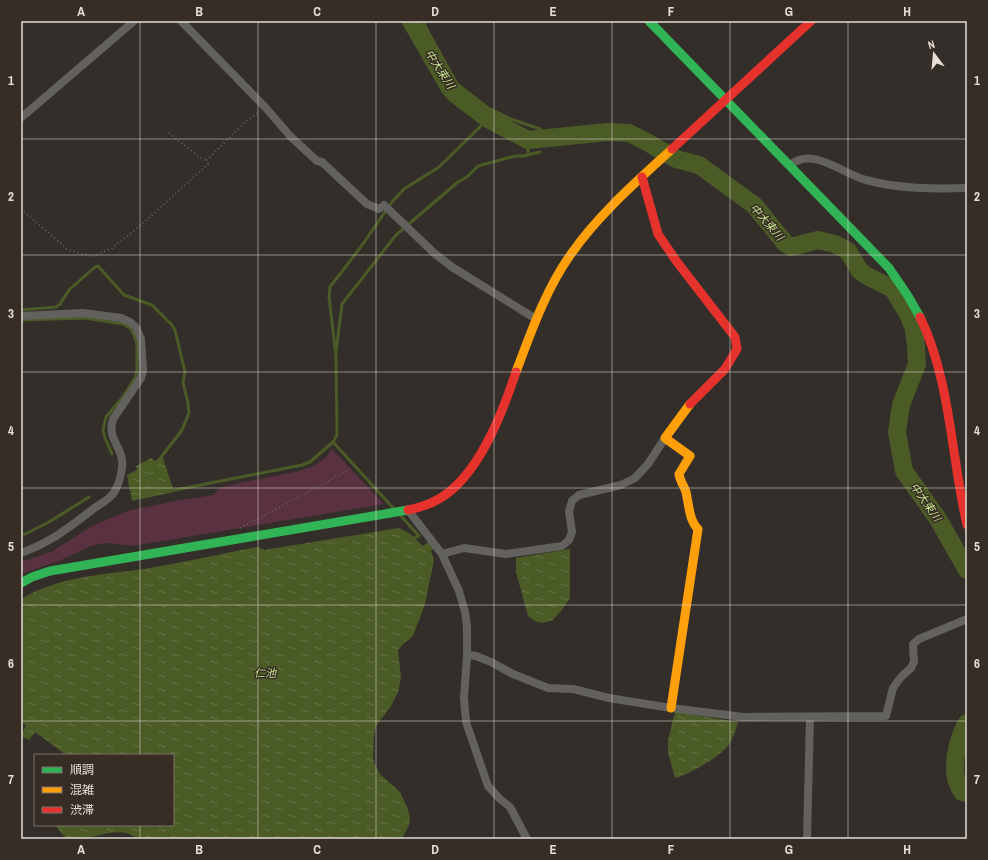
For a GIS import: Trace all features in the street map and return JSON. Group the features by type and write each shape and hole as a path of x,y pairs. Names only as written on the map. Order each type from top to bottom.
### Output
{"street":[{"path":"21,117 134,21"},
{"path":"181,21 265,106 290,136 318,161 322,162 367,204 379,209 384,205 434,253 452,267 536,319"},
{"path":"650,21 889,268 912,303 923,324 938,368 945,398 960,495 967,525"},
{"path":"21,583 32,577 50,571 401,512 438,500 453,488 469,470 484,449 497,424 536,319 556,278 576,245 598,219 642,177 811,21"},
{"path":"790,165 796,160 811,158 828,163 865,180 924,188 967,188"},
{"path":"442,554 464,548 506,554 562,546 569,540 572,532 570,511 572,501 578,495 621,485 635,478 648,464 687,407 725,369 737,349 735,337 677,262 658,234 642,177"},
{"path":"21,316 83,313 110,316 130,322 136,327 141,339 143,370 141,378 112,419 110,427 122,460 118,484 112,495 58,536 21,553"},
{"path":"665,438 690,456 679,474 681,483 685,490 693,524 698,529 671,708"},
{"path":"401,512 442,554 459,591 465,612 467,655 464,698 466,722 488,786 510,808 527,839"},
{"path":"467,655 476,656 491,662 514,674 548,688 573,689 609,698 671,708 743,717 886,716 893,688 901,677 912,668 914,662 913,644 919,639 967,619"},
{"path":"807,839 810,717"}],"path":[{"path":"21,209 67,249 93,256 111,249 140,226 208,164 207,160 246,121 265,106"},
{"path":"169,133 202,159 207,160"},
{"path":"236,530 347,471"}],"shaded area":[{"path":"332,449 384,504 133,546 106,543 91,546 59,561 21,574 21,562 51,552 92,526 127,511 213,495 221,487 299,471 314,466 326,457"}],"water":[{"path":"160,457 163,458 174,492 132,501 127,475 137,470 136,466 151,458 155,461"},
{"name":"仁池","path":"399,528 409,533 423,546 428,542 434,548 431,551 434,560 425,604 413,636 398,650 401,678 398,692 391,706 376,726 374,735 373,759 376,767 380,774 400,792 410,817 409,825 402,839 137,839 132,835 119,832 83,839 66,839 56,826 174,826 174,754 65,754 35,732 29,740 21,736 26,725 21,723 21,599 51,585 66,581 96,575 158,567 258,547 264,550"},
{"path":"570,549 570,598 553,620 542,623 535,621 528,616 516,572 516,558"},
{"path":"675,712 738,722 734,735 726,748 713,759 697,769 675,778 668,753 668,740"}],"waterway":[{"name":"中大束川","path":"411,21 449,87 455,94 488,119 528,140 608,132 629,133 676,159 699,165 754,205 785,243 791,247 818,240 835,244 848,251 860,271 893,289 908,314 914,329 916,347 917,364 901,405 897,432 904,471 938,519 967,570"},
{"path":"425,21 425,26 457,84 488,108 511,119 540,129"},
{"path":"395,510 333,442 337,435 336,356 329,297 330,287 360,248 392,202 404,189 439,167 488,119"},
{"path":"528,140 528,155"},
{"path":"336,352 342,304 396,235 458,182 467,177 478,166 515,156 523,156 540,152"},
{"path":"21,310 56,307 60,304 69,290 98,266 124,295 152,305 172,325 175,330 185,372 183,382 189,413 182,430 159,460"},
{"path":"21,320 85,318 123,324 130,328 137,344 137,370 135,378 122,398 106,417 103,430 112,454"},
{"path":"170,491 302,465 310,462 333,442"},
{"path":"21,534 25,534 49,522 89,497"},
{"path":"400,515 419,536 411,539"},
{"name":"中大束川","path":"967,723 959,742 955,764 958,784 962,792 967,793"}],"traffic: fast":[{"path":"649,21 889,268 920,317"},
{"path":"21,583 32,577 50,571 408,510"}],"traffic: slow":[{"path":"516,372 533,326 554,282 571,254 606,212 672,149"},
{"path":"671,708 698,529 691,517 686,492 679,474 690,456 665,438 690,404"}],"traffic: jam":[{"path":"672,149 811,21"},
{"path":"642,177 658,234 677,262 735,337 737,349 725,369 690,404"},
{"path":"920,317 938,367 944,393 967,525"},
{"path":"408,510 437,500 452,490 465,477 487,444 504,407 516,372"}]}
